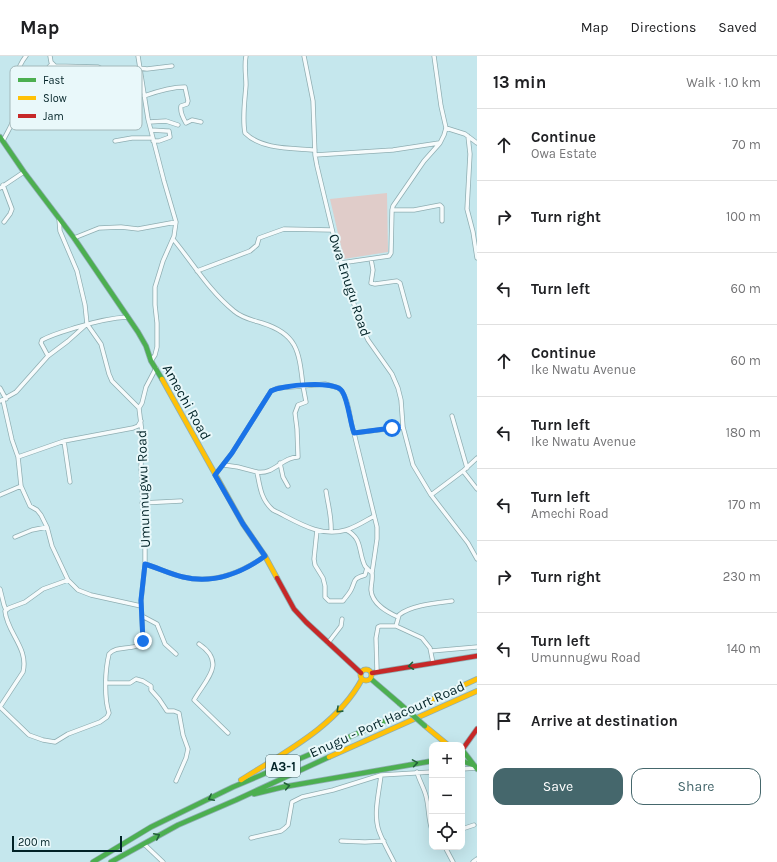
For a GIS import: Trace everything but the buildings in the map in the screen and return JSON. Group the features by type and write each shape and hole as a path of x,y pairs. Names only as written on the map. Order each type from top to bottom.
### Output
{"main road":[{"name":"Amechi Road","path":"0,137 59,220 74,238 128,317 146,346 151,361 215,475 243,524 265,556 294,609 360,673"},
{"path":"233,787 240,780 303,741 342,709 357,690 362,679 360,673 366,670 374,672 477,656"},
{"path":"362,679 365,681 371,679 374,672"},
{"path":"371,679 444,742"},
{"name":"A3-1","path":"93,862 151,827 233,787 313,753 477,679"},
{"name":"Enugu - Port Hacourt Road","path":"111,862 178,825 477,691"},
{"path":"465,748 477,729"},
{"path":"465,754 475,767"},
{"path":"236,800 283,787 429,762"},
{"path":"465,762 475,767"}],"street":[{"path":"19,66 26,56"},
{"path":"50,56 52,64 55,66"},
{"path":"138,56 140,66"},
{"path":"246,56 244,65 246,74 244,114 245,133 253,140 265,145 315,150"},
{"name":"Owa Enugu Road","path":"304,56 313,101 315,155 332,230 360,323 366,336 395,379 401,400 403,427 413,465 431,495 468,543 477,559"},
{"path":"341,263 389,256 391,253 392,210 395,202 405,190 424,161 440,143 446,128 440,106 434,56"},
{"path":"142,68 172,66"},
{"path":"142,86 153,139 176,222 173,239 163,261 155,287 154,305 157,323 157,347 155,355 151,361"},
{"path":"144,96 161,90 186,87 188,101 187,104 181,106 180,110 186,122 192,120 201,122"},
{"path":"149,122 166,120 178,125"},
{"path":"446,128 468,136 477,143"},
{"path":"3,141 10,129"},
{"path":"115,141 132,138 153,139 170,137 170,133 167,130 151,130"},
{"path":"468,136 469,165 467,209 476,245 477,258"},
{"path":"315,155 393,150 440,143"},
{"path":"4,222 12,209 2,186 24,172"},
{"path":"392,210 414,210 440,205 442,208 442,221"},
{"path":"59,220 60,231 76,271 85,306 87,324 101,344 108,374 112,381 139,408"},
{"path":"74,238 99,228 138,229 176,222"},
{"path":"197,271 250,251 257,245 259,238 284,229 332,230"},
{"path":"173,239 187,255 204,280 234,311 245,318 274,327 293,341 298,356 306,402 298,405 295,413 298,457 290,457 268,472 257,472 224,465"},
{"path":"372,259 373,270 371,283 375,284 397,281 400,283 409,316"},
{"path":"48,356 41,343 42,340 87,324 119,317 128,317"},
{"path":"3,400 16,392 48,356 87,324"},
{"name":"Umunnugwu Road","path":"6,610 7,618 20,644 24,662 23,672 0,707 29,734 43,740 55,742 68,734 100,722 107,717 109,713 107,708 106,684 108,656 110,652 121,648 137,646 143,641 141,595 145,564 141,467 142,438 139,408 142,403 146,386 156,368"},
{"path":"215,475 224,465 271,391 278,388 325,384 339,388 345,398 377,527 371,591 378,604 387,612 398,617"},
{"path":"0,388 12,440 18,457 21,486 30,506 37,510 47,527 52,546 68,580 78,590 91,595 141,606"},
{"path":"452,416 467,468"},
{"path":"18,457 64,441 133,428 138,426 141,422"},
{"path":"354,433 403,427"},
{"path":"64,441 70,482"},
{"path":"431,495 467,468 477,458"},
{"path":"280,463 288,486"},
{"path":"463,471 477,489"},
{"path":"257,472 261,494 268,507 317,530 331,532 346,530 374,516"},
{"path":"0,495 21,486"},
{"path":"326,492 330,512 331,532"},
{"path":"142,503 181,501"},
{"path":"15,537 32,530 47,527"},
{"path":"317,530 314,559 315,565 323,578 325,597 329,601 343,601 351,590 353,581 364,575 367,568"},
{"path":"346,530 352,532 356,537 367,568 372,573"},
{"path":"145,564 187,578 217,578 225,577 243,569 265,556"},
{"path":"0,589 6,610 25,602 43,589 68,580"},
{"path":"396,626 398,617 402,613 433,604 452,602"},
{"path":"142,616 157,624 165,644 176,654"},
{"path":"328,643 341,626 342,619"},
{"path":"374,672 378,627 396,626 422,638 427,643 431,652 433,663"},
{"path":"199,644 210,654 213,661 206,682 194,700 228,733"},
{"path":"431,652 477,647"},
{"path":"106,684 130,683 136,679 143,681 151,686 151,690 159,698 167,711 179,713 183,735 188,749 186,758 176,781"},
{"path":"465,769 475,767"},
{"path":"417,772 426,795 429,815"},
{"path":"251,838 281,832 288,825 292,802 302,797 381,776 429,772"},
{"path":"381,776 377,815 379,831 394,862"},
{"path":"465,828 474,825"},
{"path":"341,841 384,841"},
{"path":"143,843 163,862"},
{"path":"447,850 453,862"},
{"path":"473,862 477,859"}],"shaded area":[{"path":"387,193 388,252 344,259 330,199"}],"traffic: fast":[{"path":"0,137 24,172 74,238 138,332 146,346 151,361 162,379"},
{"path":"371,679 399,703"},
{"path":"399,703 425,726"},
{"path":"93,862 151,827 233,787 403,713"},
{"path":"465,753 477,769"},
{"path":"111,862 178,825 329,757"},
{"path":"254,794 283,787 429,762"},
{"path":"465,762 473,765"}],"traffic: slow":[{"path":"162,379 243,524 265,556 277,578"},
{"path":"366,669 370,671 372,675 370,679 366,681 362,679 360,675 362,671 366,669"},
{"path":"241,780 309,737 339,711 362,679"},
{"path":"403,713 477,679"},
{"path":"329,757 477,691"},
{"path":"425,726 444,742"}],"traffic: jam":[{"path":"277,578 294,609 361,673"},
{"path":"372,673 477,656"},
{"path":"465,746 477,729"}],"route":[{"path":"143,641 141,595 145,564 183,577 197,579 223,578 254,564 265,556 243,524 215,475 232,453 271,391 278,388 325,384 335,386 342,391 345,398 350,423 354,433 392,428"}]}
